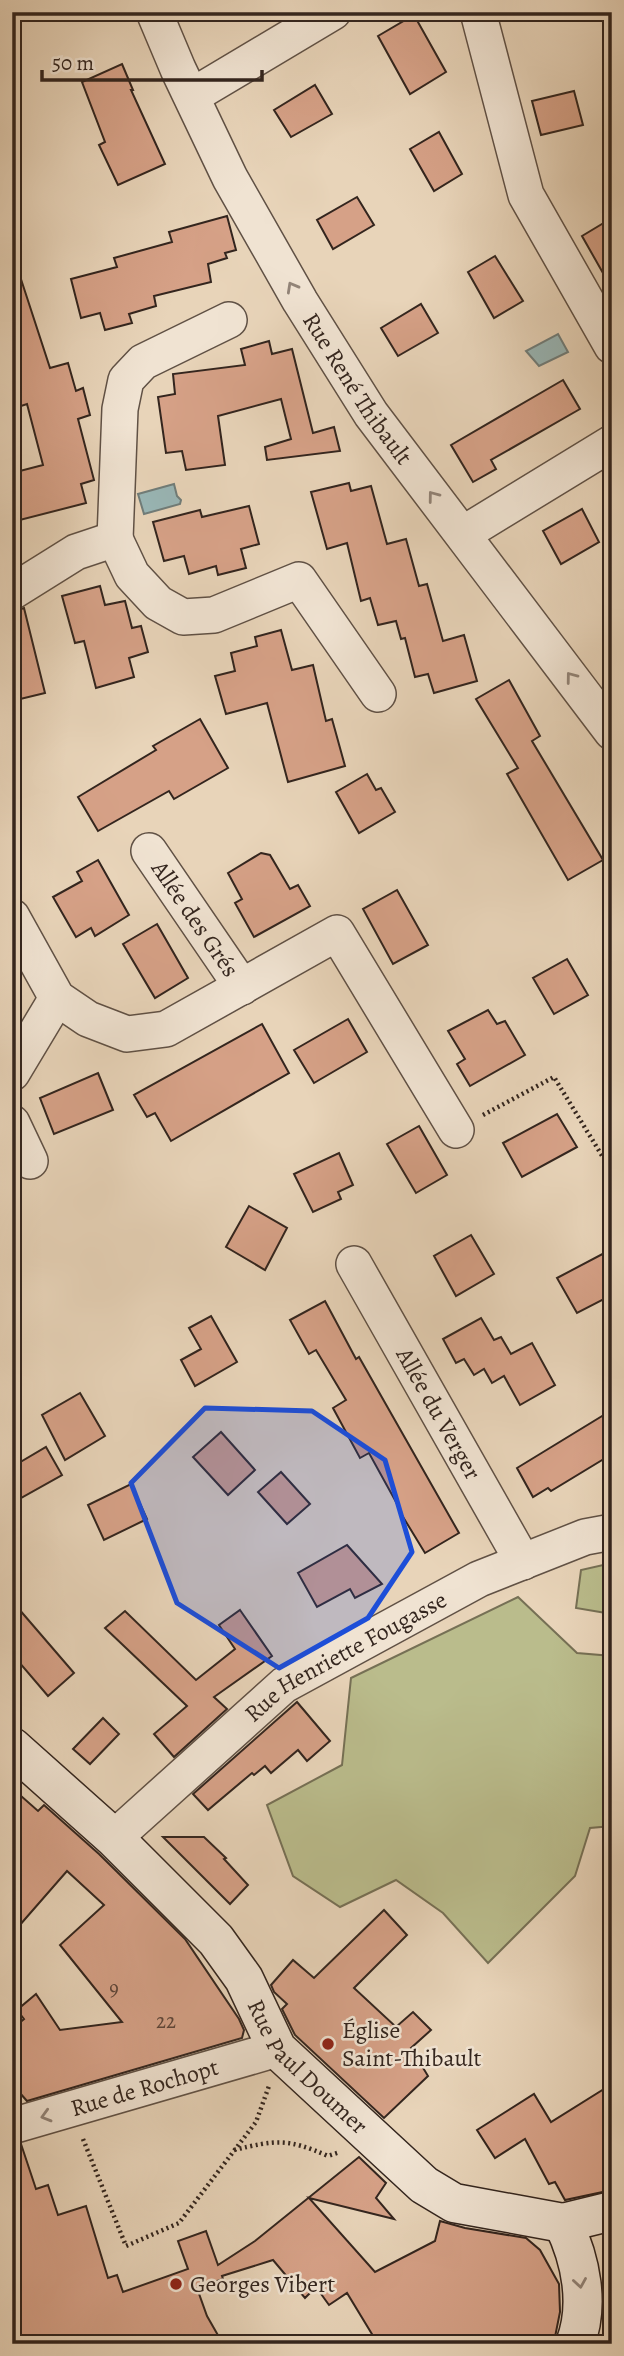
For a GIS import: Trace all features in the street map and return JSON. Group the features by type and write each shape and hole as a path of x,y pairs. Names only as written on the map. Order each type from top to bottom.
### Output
{"street":[{"name":"Rue René Thibault","path":"154,12 230,178 307,312 371,414 612,732"},
{"path":"192,96 333,12"},
{"path":"478,12 526,195 612,346"},
{"path":"229,320 142,362 126,380 120,409 115,539 132,575 158,603 183,617 214,615 299,580 377,694"},
{"path":"463,534 612,443"},
{"path":"12,592 76,552 115,539"},
{"name":"Allée des Grés","path":"149,851 242,986"},
{"path":"12,917 57,998 88,1019 127,1034 166,1029 337,933 456,1130"},
{"path":"12,1073 57,998"},
{"path":"12,1123 30,1161"},
{"name":"Allée du Verger","path":"354,1264 523,1562"},
{"name":"Rue Henriette Fougasse","path":"114,1838 284,1685 479,1579 585,1537 612,1532"},
{"name":"Rue Paul Doumer","path":"12,1747 114,1838 216,1940 244,1979 283,2056 424,2185 454,2203 563,2223"},
{"name":"Rue de Rochopt","path":"12,2126 283,2056"},
{"path":"575,2344 580,2331 583,2302 574,2246 563,2223 612,2211"}],"path":[{"path":"456,1130 554,1077 612,1172"},
{"path":"71,2109 126,2246 179,2223 256,2122 283,2056"},
{"path":"233,2151 268,2142 299,2143 328,2156 343,2151 366,2133"}],"highlighted area":[{"path":"205,1408 312,1411 385,1460 412,1552 368,1618 279,1668 177,1603 131,1483"}],"green space":[{"path":"612,1563 612,1614 576,1608 581,1570"},
{"path":"518,1597 577,1653 612,1656 612,1826 590,1828 575,1876 488,1963 443,1913 396,1880 340,1907 293,1876 267,1805 342,1765 351,1678"}],"water":[{"path":"558,334 568,352 539,366 526,351"},
{"path":"174,484 181,500 180,504 144,514 138,494"}],"building":[{"path":"414,15 446,72 410,94 378,36"},
{"path":"122,64 165,164 118,185 99,145 105,142 82,82"},
{"path":"315,85 332,114 291,137 274,110"},
{"path":"574,91 583,125 541,135 532,101"},
{"path":"439,132 462,174 434,191 410,149"},
{"path":"357,197 374,225 333,249 317,220"},
{"path":"227,216 236,250 225,253 227,258 208,264 211,282 154,296 156,306 129,314 132,323 105,330 100,313 81,318 71,279 117,267 114,258 172,242 169,232"},
{"path":"612,218 612,289 582,236"},
{"path":"495,256 523,301 494,318 468,272"},
{"path":"18,270 50,368 68,363 76,391 83,388 90,415 78,419 94,480 81,484 86,503 12,522 12,473 43,465 27,404 18,407 12,384 12,271"},
{"path":"421,304 438,333 398,356 381,328"},
{"path":"269,341 272,354 292,349 313,433 334,427 340,451 267,460 265,447 291,439 281,399 218,416 225,465 186,470 182,451 166,453 158,397 175,394 173,374 245,365 241,349"},
{"path":"563,380 580,409 491,460 496,469 473,482 451,445"},
{"path":"349,483 351,491 371,486 387,544 406,539 419,586 427,584 443,641 464,635 477,681 434,693 428,674 415,677 405,638 401,639 396,621 378,625 370,598 361,601 347,543 327,549 311,492"},
{"path":"249,506 259,544 241,549 246,568 218,575 216,566 189,574 184,556 164,561 153,522 200,510 202,517"},
{"path":"582,509 599,542 561,564 543,531"},
{"path":"100,586 105,605 125,601 132,628 141,626 148,652 129,658 134,677 96,688 84,641 75,643 62,596"},
{"path":"24,608 45,693 12,701 12,612"},
{"path":"281,630 292,670 313,665 326,721 332,719 345,766 288,782 267,703 226,714 215,676 235,671 231,653 257,646 255,637"},
{"path":"509,680 540,736 532,741 603,860 568,880 507,774 518,768 476,699"},
{"path":"200,719 228,768 174,799 169,791 98,831 78,797 156,750 153,746"},
{"path":"367,774 376,790 381,788 395,812 359,833 336,792"},
{"path":"261,853 270,855 290,889 298,885 310,906 254,937 235,903 242,899 228,873"},
{"path":"98,860 129,915 95,936 91,928 76,937 53,897 82,881 77,872"},
{"path":"397,890 428,945 393,964 363,909"},
{"path":"157,924 188,978 155,998 123,944"},
{"path":"567,959 588,995 554,1014 533,978"},
{"path":"488,1010 497,1024 505,1021 525,1055 470,1086 457,1064 465,1059 448,1031"},
{"path":"348,1019 367,1052 314,1083 294,1050"},
{"path":"262,1024 289,1073 171,1141 155,1113 147,1117 134,1095"},
{"path":"98,1073 113,1110 54,1134 40,1098"},
{"path":"557,1114 577,1147 522,1177 503,1143"},
{"path":"419,1126 447,1175 416,1193 387,1144"},
{"path":"339,1153 353,1185 338,1192 341,1199 313,1212 294,1174"},
{"path":"249,1206 287,1228 265,1270 226,1247"},
{"path":"471,1235 494,1274 456,1296 434,1256"},
{"path":"612,1249 612,1295 577,1313 557,1278"},
{"path":"325,1301 356,1359 359,1357 459,1533 425,1553 369,1453 360,1458 333,1408 346,1400 316,1350 309,1354 290,1320"},
{"path":"211,1316 237,1362 195,1386 181,1360 201,1349 189,1328"},
{"path":"481,1318 494,1340 501,1337 511,1354 532,1343 555,1385 520,1405 504,1376 492,1383 484,1369 474,1375 464,1359 456,1363 443,1339"},
{"path":"80,1393 105,1436 65,1460 42,1415"},
{"path":"612,1410 612,1454 551,1491 548,1488 533,1497 517,1468"},
{"path":"221,1432 255,1470 228,1495 193,1457"},
{"path":"46,1447 62,1475 12,1503 12,1467"},
{"path":"281,1472 310,1504 287,1524 258,1492"},
{"path":"131,1484 147,1519 104,1540 88,1505"},
{"path":"347,1545 382,1584 355,1598 350,1589 317,1607 298,1573"},
{"path":"12,1601 74,1673 48,1696 12,1654"},
{"path":"240,1610 272,1656 214,1697 227,1709 174,1757 154,1734 187,1706 105,1628 125,1611 196,1680 235,1649 219,1625"},
{"path":"297,1702 330,1741 307,1761 298,1750 271,1773 265,1766 254,1775 252,1773 208,1810 193,1794"},
{"path":"103,1718 119,1734 90,1764 73,1749"},
{"path":"12,1788 38,1811 44,1805 99,1854 185,1939 239,2019 244,2030 242,2038 27,2101 12,2084 12,2029 24,2019 17,2010 36,1994 60,2030 122,2022 60,1945 104,1905 67,1871 12,1934"},
{"path":"163,1837 204,1837 248,1885 230,1904"},
{"path":"384,1910 407,1935 354,1988 396,2027 413,2012 431,2030 411,2048 428,2076 384,2118 295,2035 282,2009 287,2004 274,1992 271,1985 293,1960 314,1978"},
{"path":"612,2084 612,2190 565,2200 555,2182 549,2184 525,2139 495,2158 477,2130 534,2094 551,2122"},
{"path":"21,2144 36,2189 48,2185 58,2215 86,2206 108,2278 117,2275 123,2292 188,2269 178,2241 206,2231 218,2265 255,2241 359,2157 386,2183 376,2198 394,2219 309,2198 375,2272 435,2241 440,2221 526,2238 540,2250 559,2284 560,2312 554,2342 378,2344 347,2293 329,2305 316,2287 305,2298 273,2260 222,2276 223,2279 197,2288 207,2316 223,2344 12,2344 12,2146"}],"place":[{"name":"Église Saint-Thibault","path":"328,2044"},
{"name":"Georges Vibert","path":"176,2284"}]}
